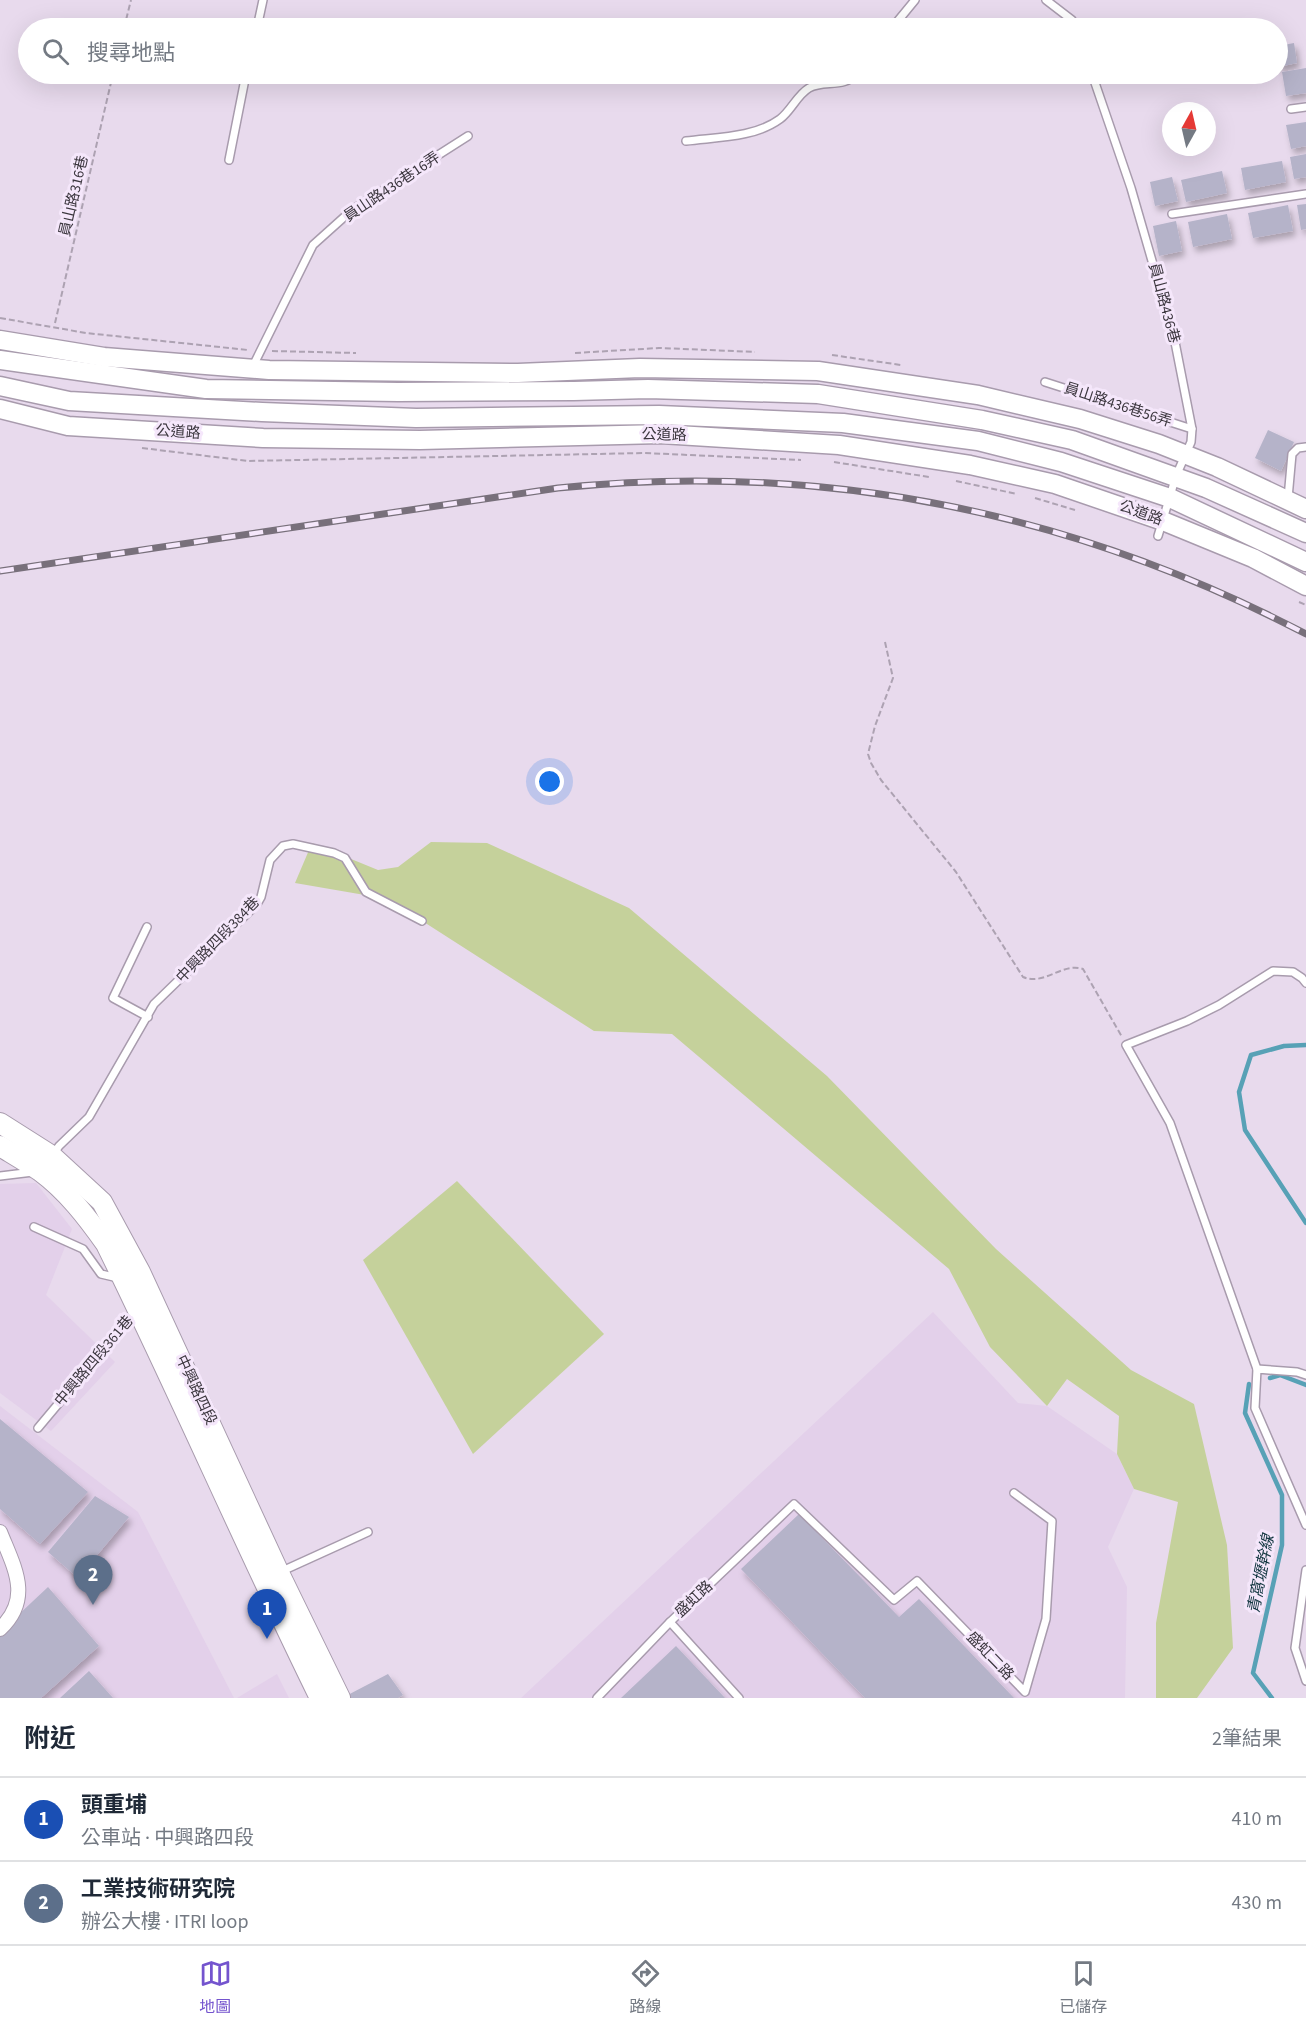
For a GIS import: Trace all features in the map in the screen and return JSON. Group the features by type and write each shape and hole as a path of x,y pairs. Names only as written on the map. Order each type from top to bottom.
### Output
{"main road":[{"name":"中興路四段","path":"0,1123 46,1163 102,1202 132,1276 137,1310 197,1434 272,1578 340,1698"},
{"name":"中興路四段","path":"0,1146 46,1163"},
{"name":"中興路四段","path":"132,1276 149,1292 272,1578 320,1698"}],"street":[{"path":"0,340 42,348 206,390 398,392 648,389 818,394 994,422 1072,440 1176,476 1306,533"},
{"path":"42,348 72,362"},
{"path":"0,360 35,366 102,365 518,373 640,368 818,371 978,395 1080,419 1159,444 1217,467 1306,509"},
{"path":"35,366 72,362 102,365"},
{"name":"公道路","path":"0,386 69,401 262,412 416,418 659,415 843,423 978,441 1061,462 1170,498 1306,562"},
{"name":"公道路","path":"0,409 68,426 263,438 420,440 661,434 839,445 970,465 1055,484 1160,528 1253,558 1301,593"},
{"path":"0,1532 20,1583 19,1599 10,1620 0,1629"}],"lane":[{"path":"259,18 263,0"},
{"path":"900,18 915,0"},
{"path":"1046,0 1069,18"},
{"path":"230,160 244,84"},
{"path":"686,141 749,134 780,119 808,88 831,84"},
{"name":"員山路436巷","path":"1095,84 1131,188 1174,337 1192,429 1191,442 1176,476 1160,528"},
{"path":"1291,110 1306,107"},
{"name":"員山路436巷16弄","path":"252,368 313,245 352,210 468,136"},
{"path":"1172,214 1306,194"},
{"name":"員山路436巷56弄","path":"1045,382 1192,429"},
{"path":"1287,501 1292,454 1298,448 1306,447"},
{"name":"中興路四段384巷","path":"46,1163 59,1146 89,1117 154,1004 257,904 261,897 270,860 283,846 293,844 345,858 366,892 422,921"},
{"path":"147,927 113,998 147,1017"},
{"path":"1306,983 1293,972 1273,971 1219,1005 1187,1021 1126,1045 1170,1123 1257,1369 1256,1408 1306,1525"},
{"path":"0,1176 46,1163"},
{"path":"34,1227 83,1249 101,1274 132,1276"},
{"name":"中興路四段361巷","path":"38,1428 137,1310 149,1292"},
{"path":"1257,1369 1297,1372 1306,1375"},
{"name":"盛虹二路","path":"794,1504 894,1600 917,1581 1025,1692 1046,1619 1052,1521 1014,1493"},
{"name":"盛虹路","path":"597,1698 670,1622 794,1504"},
{"path":"272,1578 368,1532"},
{"path":"1306,1570 1295,1648 1306,1681"},
{"path":"670,1622 739,1698"}],"path":[{"path":"126,18 131,0"},
{"name":"員山路316巷","path":"55,323 111,84"},
{"path":"133,447 248,461 645,453 806,461"},
{"path":"829,462 934,477"},
{"path":"957,481 1023,495"},
{"path":"1034,497 1076,510"},
{"path":"1301,593 1306,605"},
{"path":"885,642 893,678 871,739 868,754 881,780 956,872 1023,977 1042,979 1072,967 1083,969 1126,1045"}],"shaded area":[{"path":"36,1183 72,1229 46,1295 115,1362 51,1431 0,1393 0,1184"},
{"path":"933,1312 1018,1403 1047,1406 1117,1454 1134,1489 1108,1547 1127,1587 1125,1698 521,1698"},
{"path":"0,1406 138,1512 234,1698 0,1698"},
{"path":"277,1674 289,1698 237,1698"}],"green space":[{"path":"431,842 487,843 629,908 827,1076 996,1249 1131,1370 1194,1404 1227,1545 1233,1648 1197,1698 1156,1698 1156,1623 1178,1502 1134,1489 1117,1454 1119,1416 1067,1379 1047,1406 990,1347 949,1269 672,1034 594,1031 388,899 295,883 312,843 378,870 398,867"},
{"path":"457,1181 604,1334 473,1454 363,1260"}],"building":[{"path":"1294,43 1297,63 1288,65 1288,44"},
{"path":"1306,68 1306,93 1286,96 1284,84 1288,84 1288,71"},
{"path":"1306,122 1306,146 1291,149 1286,125"},
{"path":"1306,154 1306,177 1294,179 1290,157"},
{"path":"1282,161 1286,182 1245,190 1241,168"},
{"path":"1222,171 1227,193 1186,202 1181,180"},
{"path":"1172,177 1178,201 1155,206 1150,182"},
{"path":"1306,204 1306,229 1301,230 1297,205"},
{"path":"1288,205 1293,231 1253,238 1248,213"},
{"path":"1227,214 1232,239 1193,247 1188,222"},
{"path":"1176,221 1182,251 1159,256 1153,226"},
{"path":"1268,430 1294,442 1281,471 1255,458"},
{"path":"0,1419 88,1492 40,1544 0,1509"},
{"path":"95,1496 129,1517 78,1578 48,1552"},
{"path":"799,1514 899,1617 919,1599 1014,1698 865,1698 741,1569"},
{"path":"48,1587 99,1646 41,1698 0,1698 0,1632"},
{"path":"676,1646 725,1698 621,1698"},
{"path":"89,1671 113,1698 60,1698"},
{"path":"388,1674 403,1695 398,1698 342,1698"}],"waterway":[{"name":"青窩壢幹線","path":"1306,1045 1284,1046 1251,1055 1239,1092 1245,1130 1306,1223"},
{"name":"青窩壢幹線","path":"1270,1378 1280,1375 1306,1385"},
{"name":"青窩壢幹線","path":"1249,1384 1245,1413 1282,1495 1282,1545 1253,1673 1272,1698"}],"railway":[{"path":"0,571 558,488 656,481 753,482 849,490 943,505 1036,527 1127,556 1217,591 1306,634"}],"place":[{"name":"工業技術研究院","path":"93,1605"},
{"name":"頭重埔","path":"267,1639"}]}
